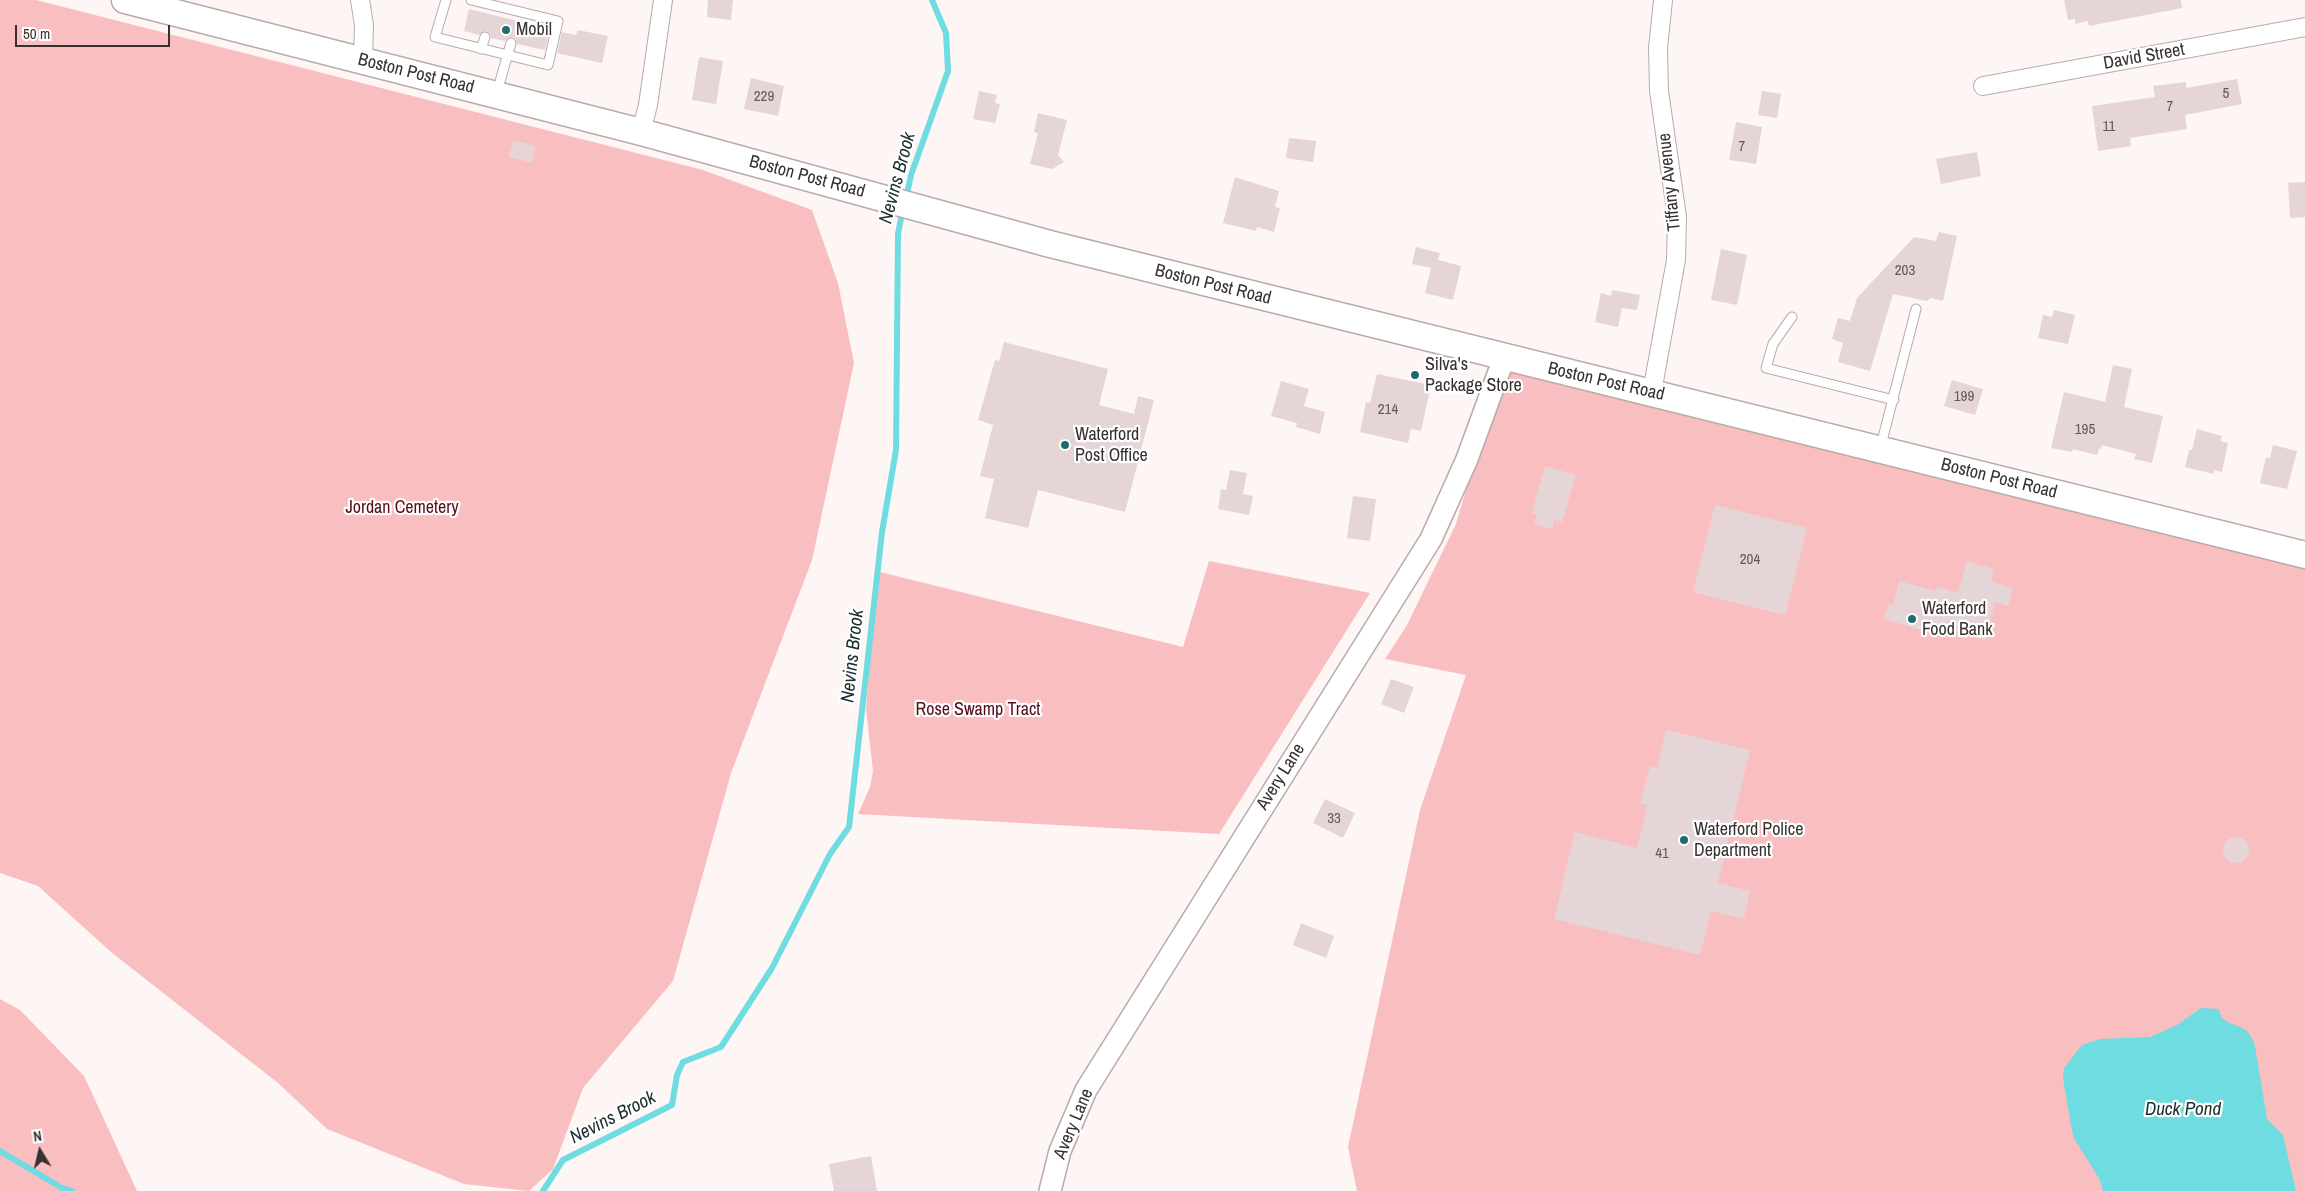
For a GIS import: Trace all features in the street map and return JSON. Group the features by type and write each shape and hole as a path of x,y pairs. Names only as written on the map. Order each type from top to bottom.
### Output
{"main road":[{"name":"Boston Post Road","path":"125,0 640,132 1050,244 2305,555"}],"street":[{"path":"360,0 364,26 364,61"},
{"path":"640,132 648,105 663,0"},
{"name":"Tiffany Avenue","path":"1652,392 1676,260 1677,217 1659,92 1658,48 1663,0"},
{"name":"David Street","path":"1983,86 2305,27"},
{"name":"Avery Lane","path":"1050,1191 1060,1151 1086,1090 1430,539 1467,459 1504,358"}],"lane":[{"path":"446,0 435,37 548,65 558,21 519,11 493,7 471,0"},
{"path":"516,21 519,11"},
{"path":"481,49 485,37"},
{"path":"496,95 511,43"},
{"path":"1880,449 1916,309"},
{"path":"1792,317 1773,344 1766,368 1894,400"}],"green space":[{"name":"Jordan Cemetery","path":"0,0 36,0 703,170 812,210 838,283 854,363 812,560 731,773 673,981 583,1088 553,1169 529,1191 464,1184 327,1129 278,1083 111,952 38,886 0,873"},
{"path":"1504,358 2305,569 2305,1191 1357,1191 1348,1147 1420,810 1466,675 1385,659 1407,625 1456,524"},
{"name":"Rose Swamp Tract","path":"1209,561 1370,593 1219,834 858,814 870,787 873,771 866,709 876,586 880,572 1183,647"},
{"path":"0,999 20,1010 84,1076 137,1191 0,1191"}],"water":[{"name":"Duck Pond","path":"2201,1008 2219,1009 2220,1014 2226,1021 2243,1028 2251,1036 2255,1046 2267,1119 2283,1135 2296,1191 2103,1191 2100,1180 2075,1140 2072,1131 2063,1078 2064,1068 2082,1045 2100,1039 2150,1037 2177,1025"}],"building":[{"path":"708,0 733,0 731,20 707,17"},
{"path":"2064,0 2181,0 2182,8 2089,26 2088,21 2075,24 2075,19 2068,20"},
{"path":"469,9 550,29 545,50 517,44 516,39 512,37 505,41 491,38 490,33 486,31 479,35 464,31"},
{"path":"578,30 608,36 602,63 557,53 562,32 576,35"},
{"path":"699,57 723,61 716,104 692,100"},
{"path":"751,78 784,86 778,116 744,109"},
{"path":"2237,79 2242,104 2185,115 2187,129 2130,138 2131,146 2098,151 2092,106 2155,97 2153,86 2186,82 2186,88"},
{"path":"979,91 997,95 995,103 1000,104 995,123 973,119"},
{"path":"1762,91 1781,94 1777,118 1758,115"},
{"path":"1038,113 1067,120 1058,155 1064,162 1052,169 1030,164 1038,133 1034,132"},
{"path":"1736,122 1762,127 1756,164 1729,160"},
{"path":"1289,138 1316,141 1313,162 1286,158"},
{"path":"513,140 536,146 532,163 509,157"},
{"path":"1977,152 1981,176 1941,184 1936,159"},
{"path":"1235,177 1279,191 1275,207 1280,208 1274,232 1257,227 1256,231 1223,223"},
{"path":"2305,182 2305,217 2290,218 2288,183"},
{"path":"1939,232 1957,236 1943,301 1931,298 1927,301 1893,294 1870,371 1838,362 1843,343 1832,339 1838,318 1850,321 1857,298 1914,237 1936,241"},
{"path":"1416,247 1440,253 1438,260 1461,266 1453,300 1425,293 1431,268 1412,264"},
{"path":"1721,249 1747,255 1737,305 1711,300"},
{"path":"1612,290 1640,295 1637,310 1622,308 1618,327 1595,322 1601,293 1611,296"},
{"path":"2054,310 2075,315 2068,344 2038,338 2043,315 2052,317"},
{"name":"Waterford Post Office","path":"1004,342 1108,369 1099,405 1134,414 1138,396 1154,400 1125,512 1038,490 1028,528 985,518 994,479 980,476 993,425 978,420 995,360 999,361"},
{"path":"2113,365 2132,369 2124,407 2163,416 2152,463 2134,459 2136,454 2102,445 2097,455 2073,449 2072,452 2051,448 2064,392 2105,402"},
{"path":"1377,374 1431,385 1421,431 1411,429 1408,443 1360,432 1366,402 1370,403"},
{"path":"1952,380 1983,389 1975,415 1944,406"},
{"path":"1281,381 1309,389 1304,406 1325,412 1320,434 1296,427 1297,423 1271,416"},
{"path":"2197,429 2222,436 2221,441 2228,443 2222,472 2214,470 2214,474 2185,467 2189,450 2192,450"},
{"path":"2273,445 2297,451 2287,489 2260,483 2266,457 2270,458"},
{"path":"1545,466 1576,475 1562,522 1554,520 1552,529 1534,524 1537,515 1532,513"},
{"path":"1230,470 1247,473 1243,494 1253,496 1249,515 1218,509 1221,489 1226,490"},
{"path":"1353,496 1376,499 1370,541 1347,538"},
{"path":"1715,505 1807,528 1785,615 1693,592"},
{"path":"1967,561 1994,569 1991,581 2013,588 2008,606 1995,602 1985,640 1935,626 1934,628 1927,626 1925,631 1884,619 1889,604 1893,605 1899,581 1936,591 1937,587 1958,593"},
{"path":"1391,679 1414,687 1404,713 1381,704"},
{"name":"Waterford Police Department","path":"1666,730 1750,750 1718,883 1750,891 1744,919 1711,911 1700,955 1554,919 1575,832 1637,848 1647,805 1640,804 1650,766 1657,768"},
{"path":"1325,799 1355,813 1343,838 1313,823"},
{"path":"2236,837 2245,841 2249,850 2245,859 2236,863 2227,859 2223,850 2227,841"},
{"path":"1301,923 1334,936 1326,958 1293,945"},
{"path":"871,1156 877,1191 834,1191 829,1164"}],"waterway":[{"name":"Nevins Brook","path":"906,199 911,175 948,71 946,33 932,0"},
{"name":"Nevins Brook","path":"543,1191 563,1160 672,1105 677,1075 683,1062 721,1047 772,968 830,854 849,827 882,532 896,450 898,234 903,208"},
{"path":"0,1151 62,1188 72,1191"}],"place":[{"name":"Mobil","path":"506,30"},
{"name":"Silva's Package Store","path":"1415,375"},
{"name":"Waterford Post Office","path":"1065,445"},
{"name":"Waterford Food Bank","path":"1912,619"},
{"name":"Waterford Police Department","path":"1684,840"}]}
